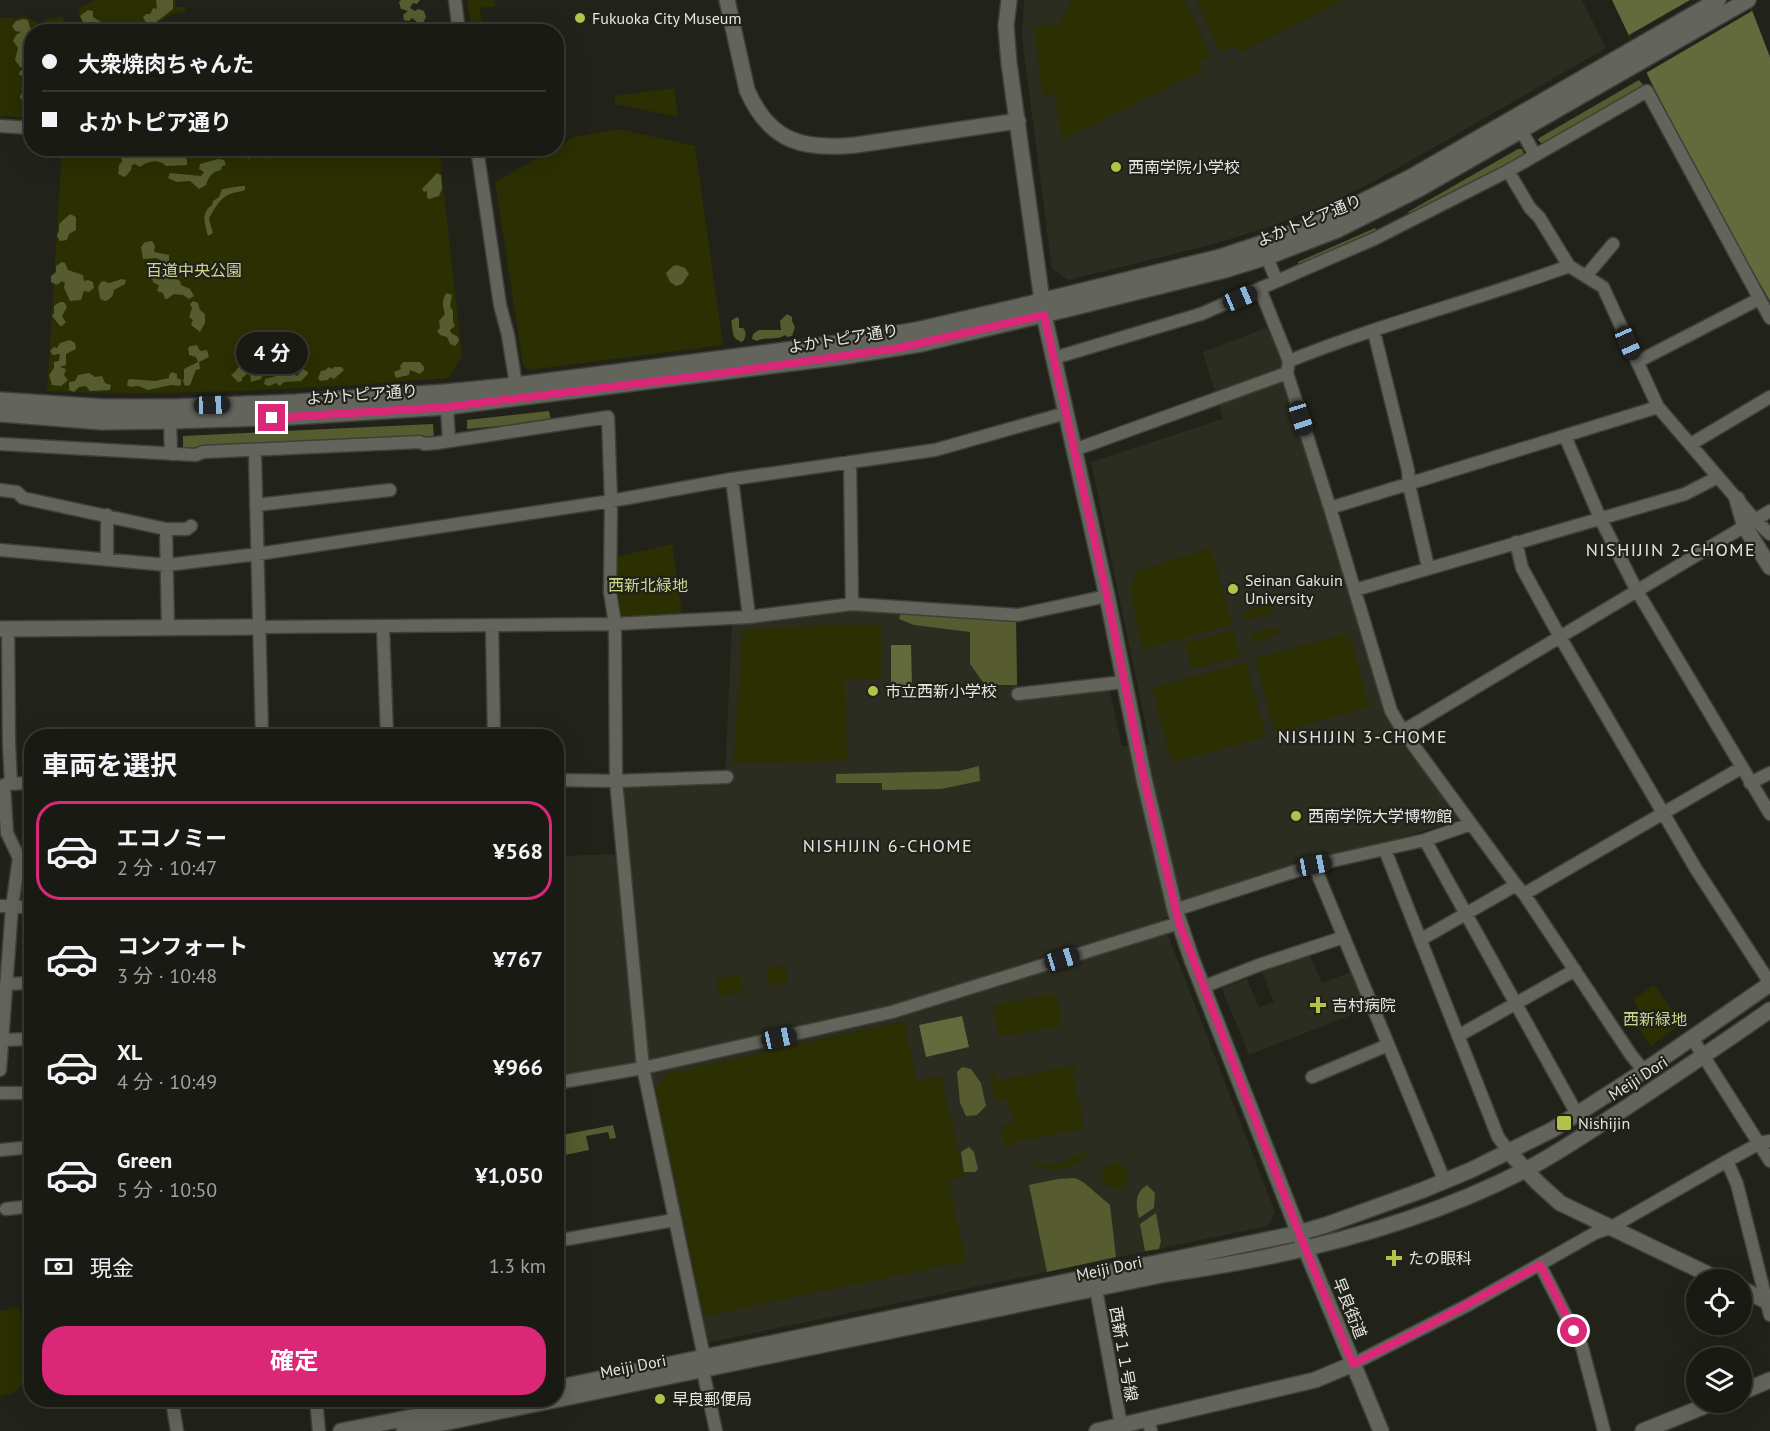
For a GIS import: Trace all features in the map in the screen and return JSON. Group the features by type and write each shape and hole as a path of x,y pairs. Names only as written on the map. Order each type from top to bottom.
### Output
{"street":[{"path":"455,0 458,24"},
{"path":"727,0 751,99 777,132 803,145 831,148 1018,121"},
{"name":"早良街道","path":"1009,0 1007,38 1043,307 1107,596 1144,779 1177,917 1299,1233 1381,1431"},
{"path":"1633,57 1718,0"},
{"path":"1633,57 1748,0"},
{"name":"よかトピア通り","path":"0,400 105,407 182,406 367,398 516,385 839,343 1043,307 1225,270 1268,257 1337,230 1377,211 1521,130 1633,57"},
{"name":"よかトピア通り","path":"0,414 102,422 170,421 292,417 447,407 674,380 921,344 1220,257 1301,230 1411,177 1633,57"},
{"path":"1054,358 1201,314 1374,239 1508,171 1647,91 1770,318"},
{"path":"0,126 24,128"},
{"path":"1521,130 1535,155"},
{"path":"478,156 500,305 508,335 516,385"},
{"path":"1508,171 1569,266 1603,287 1658,407 1737,500 1770,567"},
{"path":"1586,276 1613,244"},
{"path":"1268,257 1275,278 1280,279"},
{"path":"1074,450 1288,367 1324,347 1374,332 1448,305 1518,285 1569,266"},
{"path":"1260,289 1288,367 1391,711 1403,731 1520,889 1644,1071"},
{"path":"1637,362 1759,299"},
{"path":"1374,332 1408,470 1409,485 1428,567"},
{"path":"1691,444 1770,397"},
{"path":"447,407 449,441"},
{"path":"1330,508 1658,407"},
{"path":"0,550 167,565 258,554 611,501 732,479 935,450 1066,413"},
{"path":"0,444 171,454 403,442 431,444 608,417 611,501 610,592 615,624 616,781 643,1068 716,1431"},
{"path":"170,421 171,454"},
{"path":"1565,436 1600,518 1637,591 1770,814"},
{"path":"255,455 262,729"},
{"path":"850,462 852,604"},
{"path":"1355,590 1685,494 1718,477"},
{"path":"732,479 749,617"},
{"path":"0,490 17,492 23,498 166,529 187,529 191,526"},
{"path":"256,505 390,490"},
{"path":"1403,731 1770,511"},
{"path":"107,515 107,558"},
{"path":"1750,524 1770,534"},
{"path":"166,529 168,627"},
{"path":"1516,542 1522,568 1560,637 1696,869 1770,984"},
{"path":"0,1070 6,984 6,907 19,858 7,833 4,629 615,624 749,617 852,604 1018,615 1107,596"},
{"path":"492,625 494,729"},
{"path":"383,627 387,729"},
{"path":"1018,694 1124,682"},
{"path":"1420,939 1665,814 1741,768"},
{"path":"1750,783 1770,773"},
{"path":"564,780 616,781 727,777"},
{"path":"5,784 24,783"},
{"path":"564,1082 643,1068 892,1012 1177,917 1314,865 1425,840 1471,824"},
{"path":"1425,840 1577,1114"},
{"path":"1385,850 1498,1137 1509,1152 1560,1203 1697,1269"},
{"path":"1314,865 1445,1182"},
{"path":"6,907 24,907"},
{"path":"1203,987 1259,965 1344,937"},
{"path":"1458,1036 1575,970"},
{"path":"6,984 24,983"},
{"name":"Meiji Dori","path":"564,1395 1299,1233 1445,1182 1552,1130 1644,1071 1770,984"},
{"name":"Meiji Dori","path":"564,1387 703,1364 1166,1274 1235,1264 1307,1249 1419,1215 1458,1201 1526,1170 1563,1149 1770,1010"},
{"path":"1692,1038 1765,1142 1770,1161"},
{"path":"2,1040 24,1039"},
{"path":"1312,1077 1388,1045"},
{"path":"0,1093 24,1093"},
{"path":"1097,1431 1121,1425 1149,1425 1315,1380 1353,1364 1540,1265 1595,1233 1610,1228 1727,1161 1765,1142"},
{"path":"0,1150 24,1148"},
{"path":"1727,1161 1737,1184 1769,1306"},
{"path":"6,1209 24,1207"},
{"path":"564,1240 674,1220"},
{"path":"1540,1265 1582,1347 1604,1431"},
{"name":"西新１１号線","path":"1095,1289 1121,1425"},
{"path":"1752,1295 1769,1306"},
{"path":"1752,1388 1770,1380"},
{"path":"173,1407 177,1431"},
{"path":"316,1407 319,1431"},
{"path":"340,1431 464,1407"},
{"name":"Meiji Dori","path":"404,1431 511,1407"},
{"path":"1643,1431 1671,1426 1695,1413"}],"shaded area":[{"path":"156,0 173,0 173,9 155,23 146,23 143,17 150,14 153,8 157,9"},
{"path":"401,0 420,0 417,4 413,3 410,8 415,11 418,9 424,11 426,17 422,24 418,24 412,18 409,21 404,20 403,15 408,11 401,9 399,2"},
{"path":"1024,0 1582,0 1606,48 1426,152 1327,204 1269,227 1218,243 1068,280 1052,269 1022,37"},
{"path":"1612,0 1748,0 1770,57 1770,301 1719,213 1651,82"},
{"path":"88,10 93,11 93,17 102,24 84,24 80,16"},
{"path":"28,20 29,24 24,24 24,68 20,67 15,60 18,48 13,41 21,32 15,31 12,26 16,21"},
{"path":"24,68 24,76 19,75"},
{"path":"1639,80 1643,85 1542,144 1538,140 1539,138"},
{"path":"24,92 24,102 20,98"},
{"path":"1518,149 1522,149 1525,158 1412,217 1408,212"},
{"path":"121,156 177,156 175,158 185,158 187,165 166,166 153,161 140,167 135,164 125,177 118,174 119,165 122,162"},
{"path":"218,159 224,160 226,165 212,174 206,185 199,189 190,181 177,182 168,178 170,173 201,176 204,172 199,169 200,164"},
{"path":"437,173 441,175 442,189 439,196 429,199 427,191 424,192 422,189"},
{"path":"245,186 245,190 232,193 220,201 209,219 213,233 208,236 205,215 213,201 219,197 222,189"},
{"path":"70,214 76,217 76,230 69,234 67,240 60,241 57,236 59,224"},
{"path":"1375,228 1378,233 1299,267 1298,262"},
{"path":"152,241 155,246 154,252 169,255 169,264 156,258 143,259 141,247 145,242"},
{"path":"62,262 68,270 83,275 84,281 93,282 94,288 89,292 84,291 81,300 70,301 64,288 65,283 62,281 57,285 51,282 56,266"},
{"path":"677,265 685,268 689,274 682,284 676,286 670,282 666,273"},
{"path":"160,269 180,281 181,285 190,289 194,296 189,299 183,295 174,294 165,299 163,293 157,291 159,285 152,279"},
{"path":"126,280 125,284 114,290 110,298 105,301 100,299 98,287 101,282 109,283"},
{"path":"447,293 452,295 450,306 455,326 450,330 459,341 455,346 437,331 440,328 439,321 445,314 443,300"},
{"path":"193,301 198,303 200,310 205,314 205,323 200,332 191,325 193,320 189,317 192,308 190,304"},
{"path":"64,302 67,307 62,316 66,322 62,326 52,316 54,306"},
{"path":"787,314 792,317 795,327 792,336 785,335 757,341 752,339 753,334 759,330 781,330 780,321"},
{"path":"737,317 739,328 743,328 745,333 742,342 733,334 731,321"},
{"name":"Seinan Gakuin University","path":"1271,326 1285,360 1286,382 1385,716 1407,750 1465,819 1191,899 1158,923 893,1007 659,1058 564,1076 564,856 626,854 621,784 725,779 732,621 852,609 1016,618 1018,694 1106,689 1110,692 1122,746 1150,745 1091,462 1223,419 1203,352"},
{"path":"70,340 75,343 76,349 66,354 66,365 60,367 66,369 64,375 68,380 61,386 52,385 49,375 54,368 54,362 59,361 60,354 53,355 50,351 54,347 57,348 60,343"},
{"path":"197,345 200,351 207,350 209,357 199,362 200,369 196,370 190,385 185,386 184,369 198,362 196,357 189,355 188,348"},
{"path":"403,362 420,362 424,370 420,374 410,370 409,375 396,378 394,372 401,369"},
{"path":"240,365 255,373 260,372 261,379 251,382 250,375 247,374 242,381 238,382 231,375"},
{"path":"328,367 332,369 342,367 344,370 334,379 330,377 328,380 320,381 318,378 321,371"},
{"path":"303,369 308,374 301,381 284,382 280,386 276,383 269,386 264,384 265,379 277,376 293,374 297,376"},
{"path":"172,372 177,374 181,385 148,390 127,385 130,379 155,381 169,378"},
{"path":"89,373 95,377 102,376 105,383 111,385 110,390 90,391 86,386 79,387 74,392 69,390 69,382 75,381 78,375"},
{"path":"549,411 551,421 467,429 467,420"},
{"path":"433,424 434,438 183,449 183,436"},
{"path":"901,612 1016,618 1017,685 985,685 970,664 970,632 914,625 899,619"},
{"path":"891,645 911,645 912,688 891,688"},
{"path":"979,766 980,781 941,789 882,790 882,783 836,783 836,774 959,771"},
{"path":"1161,932 1168,935 1275,1212 1268,1226 706,1343 650,1075 654,1069 902,1014"},
{"name":"吉村病院","path":"1309,953 1322,983 1354,971 1369,1008 1249,1055 1222,989 1247,979 1259,1008 1274,1002 1262,972"},
{"path":"962,1016 969,1047 926,1057 919,1025"},
{"path":"962,1067 971,1069 981,1083 986,1106 977,1115 966,1116 960,1103 957,1072"},
{"path":"613,1125 616,1138 610,1139 608,1132 586,1136 589,1150 564,1155 564,1135"},
{"path":"969,1147 974,1152 978,1169 975,1172 964,1172 961,1152"},
{"path":"1075,1178 1110,1205 1116,1257 1047,1272 1029,1185"},
{"path":"1147,1185 1155,1193 1154,1208 1139,1218 1138,1196"},
{"path":"1156,1213 1161,1241 1159,1249 1145,1251 1140,1224"}],"green space":[{"path":"94,0 175,0 176,7 185,7 186,11 170,15 156,24 143,22 140,24 83,24 77,10"},
{"path":"467,0 494,0 495,6 480,8 482,24 471,24"},
{"path":"1072,0 1184,0 1211,56 1199,63 1203,70 1062,140 1055,94 1043,96 1034,28 1059,23"},
{"path":"1196,0 1343,0 1239,53 1236,46 1221,52"},
{"path":"24,16 38,23 24,24 24,118 0,116 0,17 16,19"},
{"path":"61,16 70,24 43,24 43,20"},
{"path":"674,88 678,117 615,104 614,96"},
{"path":"619,129 695,146 723,345 529,370 523,365 495,182 541,156 564,156 564,143 574,137"},
{"name":"百道中央公園","path":"62,156 440,156 462,356 449,378 198,392 47,391"},
{"name":"西新北緑地","path":"672,544 682,613 621,619 615,557"},
{"path":"1211,548 1232,625 1142,649 1130,589 1137,571"},
{"path":"1269,604 1272,613 1245,620 1243,612"},
{"path":"839,625 881,626 881,679 845,680 847,760 733,763 743,629"},
{"path":"1277,627 1279,635 1253,642 1251,634"},
{"path":"1233,630 1240,656 1192,669 1185,643"},
{"path":"1349,633 1369,707 1275,733 1255,658"},
{"path":"1246,662 1266,737 1172,762 1152,688"},
{"path":"784,965 788,982 770,986 766,969"},
{"path":"740,974 744,992 720,997 716,979"},
{"name":"西新緑地","path":"1654,985 1682,1023 1651,1046 1629,1014 1638,1008 1633,999"},
{"path":"1056,994 1062,1025 999,1037 993,1005"},
{"path":"904,1021 917,1081 941,1076 964,1176 948,1180 966,1261 704,1316 656,1089 667,1074"},
{"path":"1075,1065 1076,1069 1072,1070 1084,1128 1011,1143 1011,1147 1005,1148 1001,1126 1014,1123 1008,1098 996,1101 990,1074 995,1074 997,1081"},
{"path":"1093,1152 1077,1163 1062,1168 1047,1169 1029,1163 1045,1165 1059,1163 1076,1155"},
{"path":"1115,1163 1124,1167 1128,1176 1124,1185 1115,1189 1106,1185 1102,1176 1106,1167"},
{"path":"19,1307 24,1335 24,1378 13,1393 0,1396 0,1311"}],"pier":[{"path":"1690,0 1748,0 1752,11 1646,73 1629,35"}],"place":[{"name":"Fukuoka City Museum","path":"580,18"},
{"name":"西南学院小学校","path":"1116,167"},
{"name":"Seinan Gakuin University","path":"1233,589"},
{"name":"市立西新小学校","path":"873,691"},
{"name":"西南学院大学博物館","path":"1296,816"},
{"name":"吉村病院","path":"1318,1005"},
{"name":"Nishijin","path":"1564,1123"},
{"name":"たの眼科","path":"1394,1258"},
{"name":"早良郵便局","path":"660,1399"}],"district":[{"name":"NISHIJIN 2-CHOME","path":"1671,550"},
{"name":"NISHIJIN 3-CHOME","path":"1363,737"},
{"name":"NISHIJIN 6-CHOME","path":"888,846"}],"route":[{"path":"272,418 447,407 716,374 899,348 1044,315 1107,596 1144,779 1179,923 1299,1233 1353,1364 1540,1265 1574,1331"}]}
